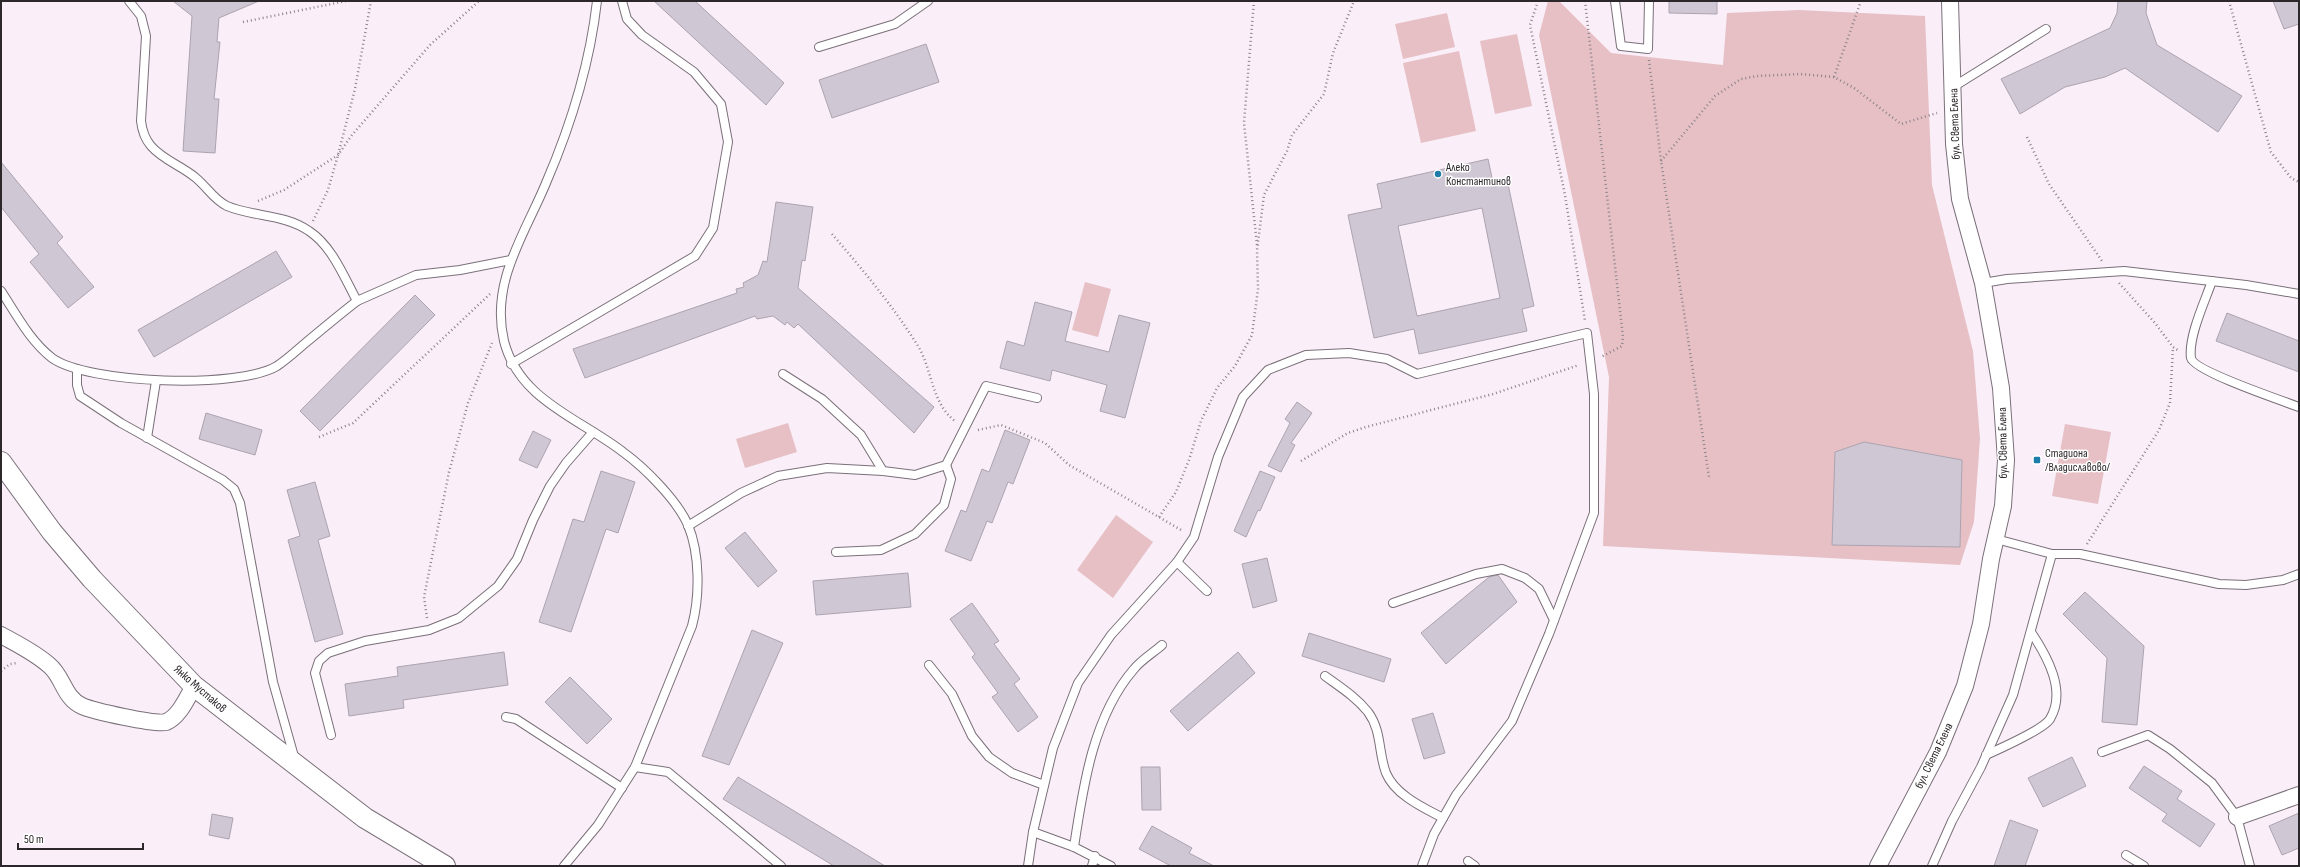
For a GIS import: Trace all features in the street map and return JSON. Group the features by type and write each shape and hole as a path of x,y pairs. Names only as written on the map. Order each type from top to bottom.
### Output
{"street":[{"name":"бул. Света Елена","path":"1878,866 1938,752 1966,686 1981,624 2003,506 2006,460 2001,388 1983,283 1960,199 1954,144 1955,107 1950,1"},
{"name":"Янко Мустаков","path":"1,462 52,532 92,580 194,686 298,769 365,818 445,866"},
{"path":"1,634 50,665 67,694 81,706 99,711 149,721 165,722 176,714 194,686"},
{"path":"2237,817 2299,795"}],"lane":[{"path":"129,1 141,16 146,36 141,121 146,140 159,153 197,178 220,203 239,210 278,218 308,230 321,240 331,254 357,301"},
{"path":"564,866 598,824 635,767 692,626 697,605 695,556 688,526 673,504 644,470 624,452 542,398 524,382 511,364 504,340 501,319 504,280 521,233 547,183 569,121 586,66 597,1"},
{"path":"511,364 695,256 713,228 728,142 721,104 694,72 642,35 627,19 622,1"},
{"path":"819,47 895,24 928,1"},
{"path":"1615,1 1621,46 1648,49 1649,1"},
{"path":"1954,87 2046,29"},
{"path":"1,291 36,344 53,359 77,369 156,381 222,380 260,373 277,366 357,301 416,275 460,270 511,260"},
{"path":"1983,283 2007,279 2124,271 2212,281 2299,294"},
{"path":"2212,281 2197,323 2192,345 2192,359 2196,365 2227,380 2299,407"},
{"path":"1028,866 1033,832 1053,748 1078,683 1111,635 1177,562 1194,537 1218,457 1243,397 1268,370 1306,355 1349,353 1387,360 1416,374 1587,333 1594,394 1594,513 1554,620 1512,721 1456,795 1443,818 1422,866"},
{"path":"77,369 77,385 80,396 120,423 223,480 234,489 240,503 273,682 298,769"},
{"path":"783,374 822,399 861,435 883,471"},
{"path":"147,438 156,381"},
{"path":"688,526 741,493 778,476 827,468 883,471 915,475 946,465 986,386 1037,398"},
{"path":"331,735 315,673 319,661 328,653 365,641 429,630 459,618 498,586 517,559 533,520 550,486 566,463 593,432"},
{"path":"836,552 881,550 915,534 944,505 951,479 946,465"},
{"path":"1996,539 2052,554 2080,554 2219,584 2246,585 2283,580 2299,574"},
{"path":"1932,866 1952,821 1986,755 2013,695 2052,554"},
{"path":"1177,562 1207,592"},
{"path":"1393,603 1476,574 1502,570 1526,578 1539,589 1554,620"},
{"path":"1986,755 2030,734 2049,720 2057,695 2047,655 2031,632"},
{"path":"1074,847 1079,814 1094,750 1110,705 1134,669 1162,646"},
{"path":"929,665 952,694 972,736 989,757 1012,773 1044,785"},
{"path":"1325,676 1348,692 1368,712 1379,733 1386,774 1406,799 1443,818"},
{"path":"506,717 516,719 622,788"},
{"path":"2102,752 2148,735 2170,749 2212,783 2237,817 2250,866"},
{"path":"635,767 668,772 781,866"},
{"path":"1033,832 1095,856 1111,866"},
{"path":"2126,855 2144,866"},
{"path":"1092,866 1095,856"},
{"path":"1468,861 1475,866"}],"path":[{"path":"243,22 346,1"},
{"path":"308,230 328,190 338,155 355,89 371,1"},
{"path":"239,210 284,190 338,155 352,135 430,45 479,1"},
{"path":"1159,516 1176,492 1189,460 1201,421 1217,388 1235,366 1252,335 1258,289 1257,250 1244,123 1254,1"},
{"path":"1257,250 1264,195 1287,151 1292,135 1324,94 1333,53 1354,1"},
{"path":"1538,1 1530,25 1565,195 1587,333"},
{"path":"1301,460 1348,433 1493,394 1590,361 1616,351 1622,346 1623,338 1585,1"},
{"path":"1834,77 1861,1"},
{"path":"2229,1 2271,152 2291,178 2299,182"},
{"path":"1648,49 1661,161 1709,477"},
{"path":"1661,161 1705,105 1715,96 1741,79 1779,74 1816,74 1834,77 1854,88 1901,124 1955,107"},
{"path":"2027,137 2049,184 2109,272 2155,323 2172,348 2192,359"},
{"path":"832,234 887,300 919,348 931,383 944,411 965,430 981,430 1001,425 1045,443 1069,465 1194,537"},
{"path":"319,437 354,423 504,280"},
{"path":"429,630 424,597 449,472 468,403 501,319"},
{"path":"2080,554 2159,430 2170,403 2172,348"}],"shaded area":[{"path":"1548,1 1559,1 1611,53 1723,65 1727,13 1799,10 1925,16 1932,185 1973,351 1980,439 1974,522 1960,565 1603,546 1609,377 1539,35"},
{"path":"1447,13 1455,47 1403,59 1395,24"},
{"path":"1517,34 1532,106 1495,114 1480,41"},
{"path":"1459,51 1476,131 1421,143 1403,63"},
{"path":"1085,282 1111,289 1098,337 1072,330"},
{"path":"788,423 797,452 745,468 736,439"},
{"path":"2065,424 2111,432 2098,504 2052,496"},
{"path":"1116,515 1153,542 1113,598 1077,570"}],"building":[{"path":"173,1 259,1 219,18 217,42 220,42 214,99 219,99 215,153 183,151 192,16"},
{"path":"654,1 695,1 784,83 766,105"},
{"path":"1669,1 1717,1 1717,14 1669,13"},
{"path":"2118,1 2147,1 2146,13 2157,45 2242,96 2218,132 2125,68 2105,77 2065,87 2020,114 2001,79 2110,28 2117,13"},
{"path":"2273,1 2299,1 2299,24 2284,29"},
{"path":"926,44 939,82 832,118 819,80"},
{"path":"1488,159 1494,187 1508,184 1534,306 1522,309 1527,331 1419,354 1414,329 1374,338 1348,215 1382,208 1377,184","holes":["1482,208 1500,298 1417,316 1398,226"]},
{"path":"1,162 63,237 57,243 94,287 68,308 30,262 39,254 1,207"},
{"path":"776,202 813,207 805,261 802,260 798,288 934,407 914,433 798,324 794,328 787,322 785,325 773,316 757,319 755,316 585,378 573,349 737,293 736,289 744,287 743,283 758,275 763,261 767,262"},
{"path":"276,251 292,277 154,357 138,330"},
{"path":"415,295 435,315 320,431 300,411"},
{"path":"1035,302 1072,312 1065,341 1109,352 1119,315 1150,323 1125,418 1100,411 1107,385 1052,370 1050,381 1000,368 1007,341 1024,346"},
{"path":"2227,313 2299,341 2299,372 2216,341"},
{"path":"1297,402 1312,413 1291,443 1295,445 1281,472 1268,466 1290,423 1285,419"},
{"path":"206,413 262,430 255,455 199,439"},
{"path":"1005,430 1030,440 1013,484 1008,482 992,523 987,521 971,561 945,551 961,510 966,512 982,469 989,472"},
{"path":"533,431 551,440 537,468 519,460"},
{"path":"1864,442 1962,460 1960,547 1832,545 1835,452"},
{"path":"601,471 635,482 618,533 606,529 571,632 539,622 573,519 584,522"},
{"path":"1260,471 1275,477 1260,511 1258,510 1246,537 1234,531"},
{"path":"315,482 330,536 318,540 343,634 315,642 288,540 300,536 287,490"},
{"path":"745,532 777,571 758,587 725,548"},
{"path":"1267,558 1277,601 1253,608 1242,564"},
{"path":"908,573 911,607 816,615 813,581"},
{"path":"1498,575 1517,602 1446,664 1421,633 1489,577"},
{"path":"2085,592 2144,646 2137,725 2102,722 2107,658 2063,614"},
{"path":"972,603 999,641 994,644 1020,679 1014,684 1038,717 1018,732 992,697 998,693 972,657 975,654 950,619"},
{"path":"752,630 783,643 729,765 702,756"},
{"path":"1309,633 1391,659 1384,682 1302,656"},
{"path":"504,652 508,685 403,700 404,708 349,716 345,684 398,676 397,667"},
{"path":"1238,652 1255,673 1188,731 1170,711"},
{"path":"570,677 612,719 587,744 545,702"},
{"path":"1433,713 1445,753 1424,759 1412,719"},
{"path":"2072,757 2086,786 2043,807 2028,778"},
{"path":"2144,766 2182,791 2177,799 2215,824 2200,847 2162,821 2167,814 2129,788"},
{"path":"1141,767 1160,767 1161,810 1142,810"},
{"path":"738,777 885,866 834,866 723,799"},
{"path":"2299,813 2299,848 2282,855 2269,826"},
{"path":"212,814 233,818 229,839 209,835"},
{"path":"2010,820 2038,830 2025,866 1994,866"},
{"path":"1152,826 1192,848 1189,853 1214,866 1171,866 1139,849"}],"place":[{"name":"Алеко Константинов","path":"1438,174"},
{"name":"Стадиона /Владиславово/","path":"2037,460"}]}
